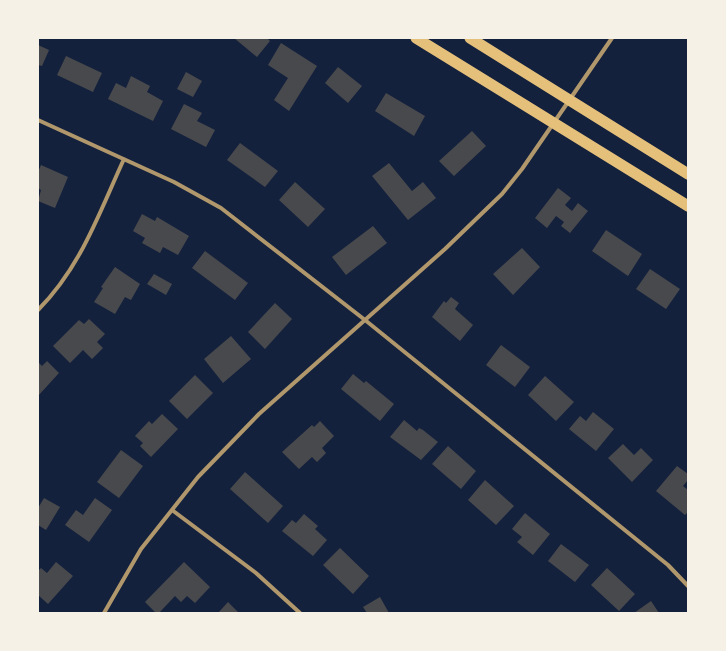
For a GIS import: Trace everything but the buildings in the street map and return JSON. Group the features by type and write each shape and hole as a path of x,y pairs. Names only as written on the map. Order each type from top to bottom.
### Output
{"highway":[{"path":"416,38 688,206"},
{"path":"470,38 688,174"}],"street":[{"path":"104,613 142,549 198,477 259,414 488,209 522,168 571,100 612,38"},
{"path":"38,120 174,182 221,208 364,320 668,565 688,586"},
{"path":"38,310 56,292 78,259 124,159"},
{"path":"172,510 256,573 300,613"}]}
